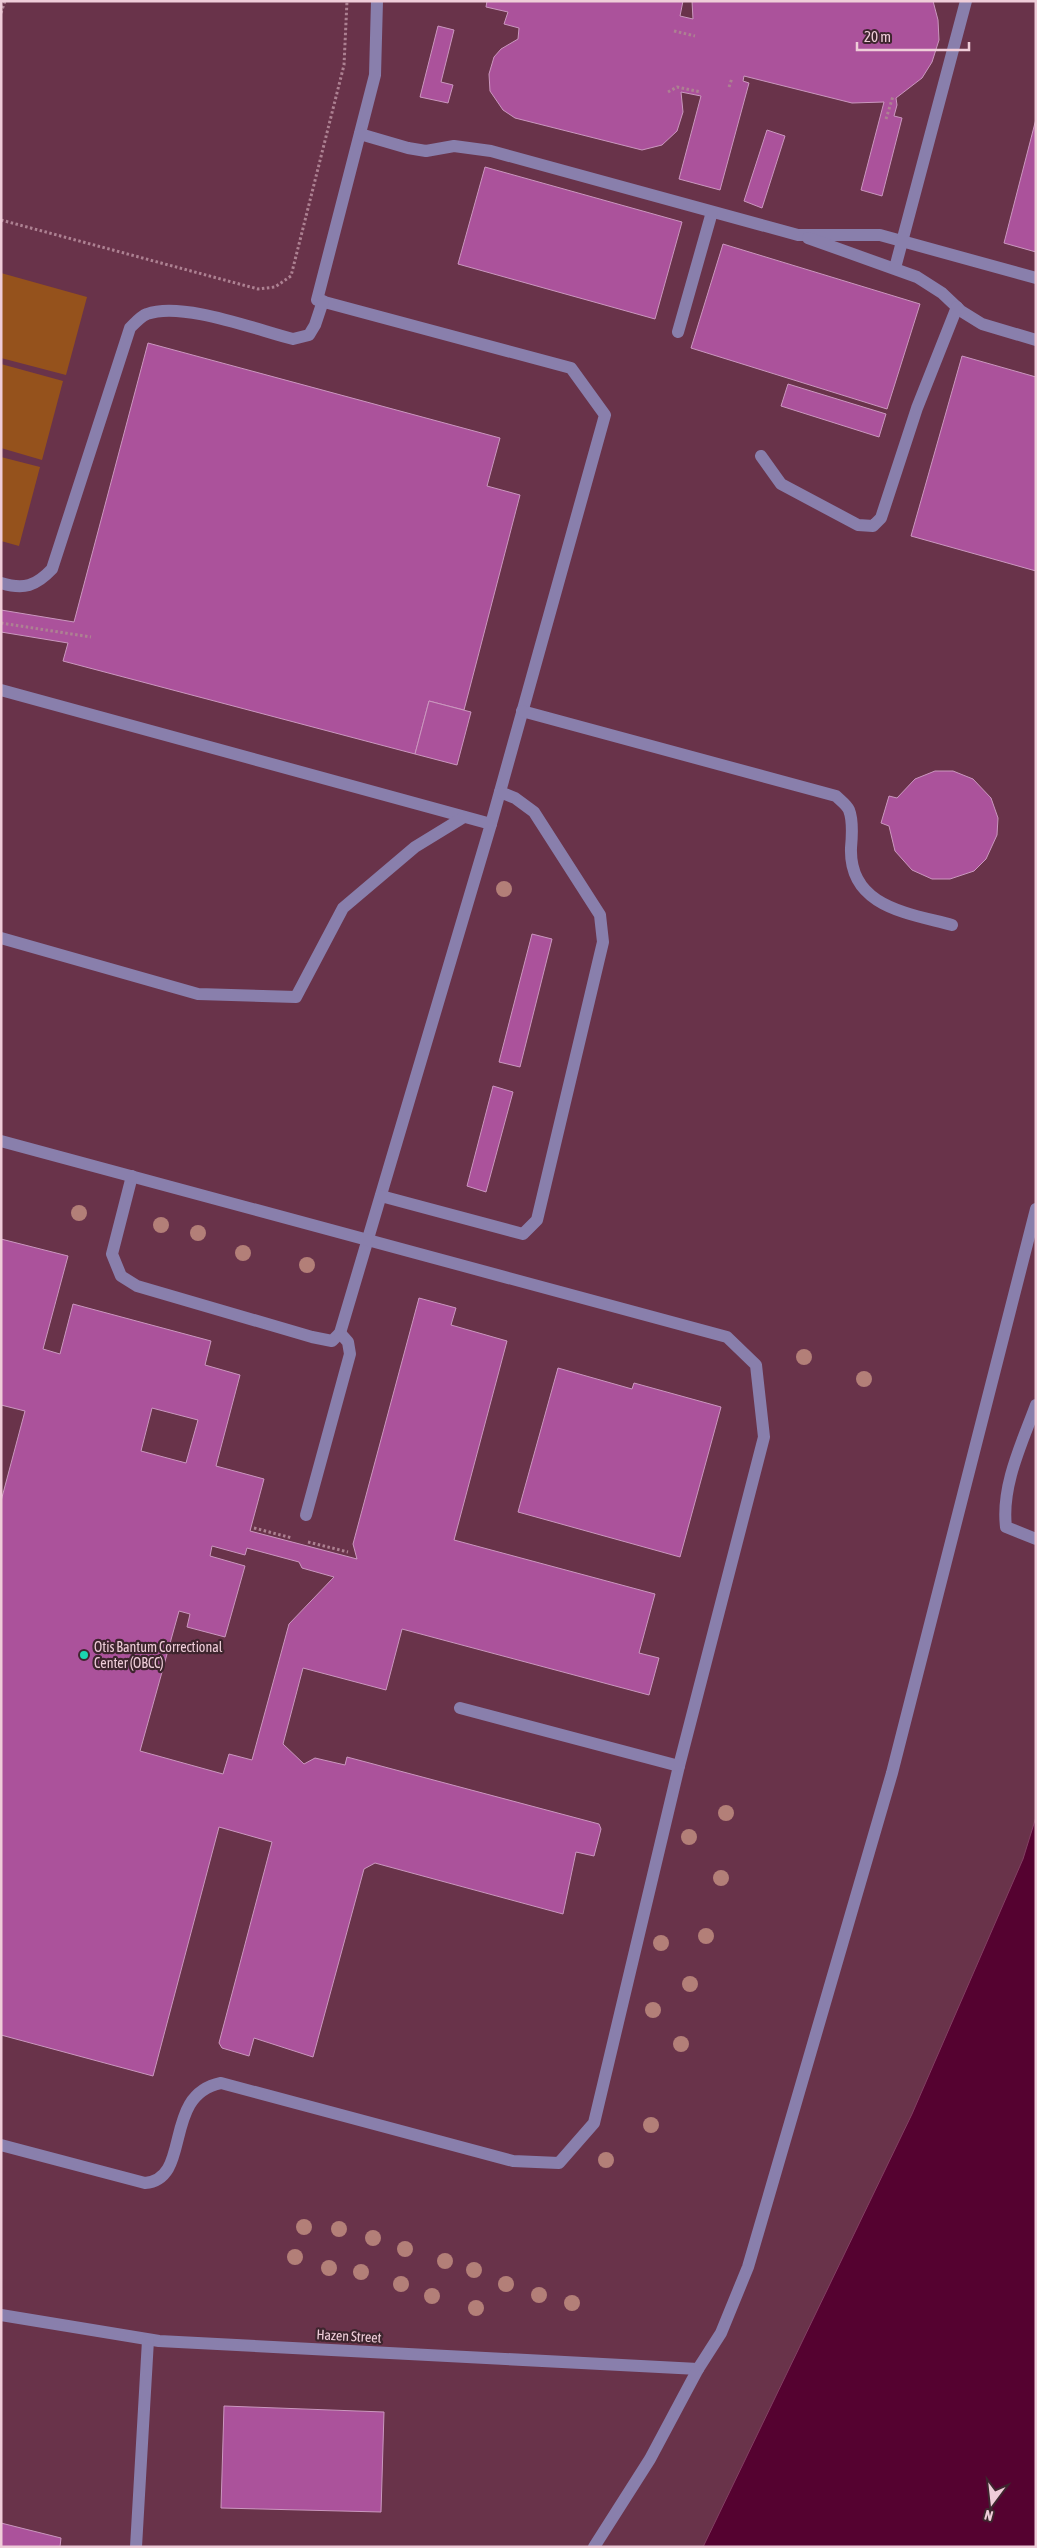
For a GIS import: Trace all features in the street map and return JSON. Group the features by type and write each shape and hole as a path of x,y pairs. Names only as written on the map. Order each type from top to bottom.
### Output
{"street":[{"path":"132,1176 112,1254 121,1276 137,1286 312,1337 332,1341 340,1333 491,824 606,416 571,368 317,300 375,75 377,1"},
{"path":"895,268 966,1"},
{"path":"360,134 408,148 426,151 454,146 491,151 798,235 917,277 942,292 957,307 982,324 1036,340"},
{"path":"678,332 712,212"},
{"path":"798,235 880,235 1036,278"},
{"path":"1,583 14,587 24,586 40,581 52,569 130,328 146,314 163,310 188,311 293,339 309,335 315,325 323,301"},
{"path":"761,456 781,484 858,524 873,526 881,518 917,408 957,307"},
{"path":"1,690 491,824"},
{"path":"522,711 836,796 849,809 852,836 851,862 867,895 887,906 952,925"},
{"path":"381,1196 523,1234 537,1220 603,942 600,915 534,812 515,798 500,792"},
{"path":"1,938 198,994 296,997 343,908 415,846 464,816"},
{"path":"1,1141 727,1337 756,1365 764,1437 679,1766 594,2123 559,2162 513,2161 221,2083 201,2089 192,2098 186,2111 168,2171 156,2182 145,2183 1,2145"},
{"path":"594,2547 650,2459 698,2369 720,2333 748,2267 892,1773 1036,1209"},
{"path":"306,1515 350,1354 348,1342 340,1333"},
{"path":"1036,1406 1017,1458 1004,1508 1006,1526 1036,1539"},
{"path":"460,1708 679,1766"},
{"name":"Hazen Street","path":"1,2315 148,2340 698,2369"},
{"path":"136,2547 148,2340"}],"path":[{"path":"1,13 5,1"},
{"path":"1,220 258,289 275,287 291,276 335,103 344,65 347,1"},
{"path":"674,30 695,36"},
{"path":"729,87 732,78"},
{"path":"668,92 677,87 701,92"},
{"path":"886,119 893,96"},
{"path":"1,623 91,637"}],"shaded area":[{"path":"1,273 87,297 66,375 1,358"},
{"path":"1,364 63,381 42,460 1,448"},
{"path":"1,457 40,467 19,546 1,541"},
{"path":"1036,1817 1036,2547 703,2547 912,2114 1023,1859"}],"building":[{"path":"487,1 683,1 680,16 693,19 692,1 933,1 938,20 939,40 932,62 922,78 896,98 897,105 894,116 902,118 882,196 861,190 884,102 852,103 744,76 743,81 749,83 720,190 679,179 701,96 681,92 683,112 677,131 662,145 642,150 515,118 503,110 490,91 489,74 494,57 501,49 518,39 519,28 504,24 508,12 486,7"},
{"path":"438,26 454,30 441,82 453,85 448,103 420,97"},
{"path":"1036,119 1036,252 1004,243"},
{"path":"767,130 785,136 762,208 744,201"},
{"path":"485,167 682,222 655,319 458,264"},
{"path":"723,244 920,304 887,409 691,348"},
{"path":"148,343 500,438 487,486 520,495 464,710 429,701 415,754 63,661 68,643 1,632 1,610 74,622"},
{"path":"962,356 1036,377 1036,571 911,536"},
{"path":"788,384 886,414 879,437 781,406"},
{"path":"429,701 471,712 457,765 415,754"},
{"path":"935,771 953,771 973,779 991,798 998,818 997,835 986,859 974,871 950,879 932,879 912,870 895,851 889,826 881,823 889,796 897,798 915,779"},
{"path":"532,934 552,939 520,1067 499,1062"},
{"path":"493,1086 513,1092 486,1192 467,1186"},
{"name":"Otis Bantum Correctional Center (OBCC)","path":"1,1239 68,1256 43,1349 60,1354 73,1304 211,1341 205,1365 240,1375 216,1466 264,1479 250,1531 357,1559 353,1544 419,1298 456,1308 451,1325 507,1341 454,1540 655,1594 639,1653 659,1658 649,1695 402,1629 386,1690 303,1668 283,1744 304,1764 315,1758 345,1765 347,1757 599,1824 601,1829 594,1856 576,1852 563,1914 375,1863 364,1869 313,2057 254,2038 249,2056 222,2048 219,2043 272,1842 219,1827 153,2076 1,2035 1,1501 25,1411 1,1405","holes":["152,1408 198,1420 186,1463 141,1451","212,1546 245,1555 247,1548 299,1562 302,1568 334,1577 289,1624 252,1760 229,1754 223,1774 140,1751 179,1611 190,1614 187,1627 225,1637 245,1566 210,1556"]},
{"path":"558,1368 632,1389 634,1383 721,1407 680,1557 518,1512"},
{"path":"224,2406 384,2412 381,2512 221,2508"},
{"path":"1,2523 61,2538 60,2547 1,2547"}],"place":[{"name":"Otis Bantum Correctional Center (OBCC)","path":"84,1655"}]}
